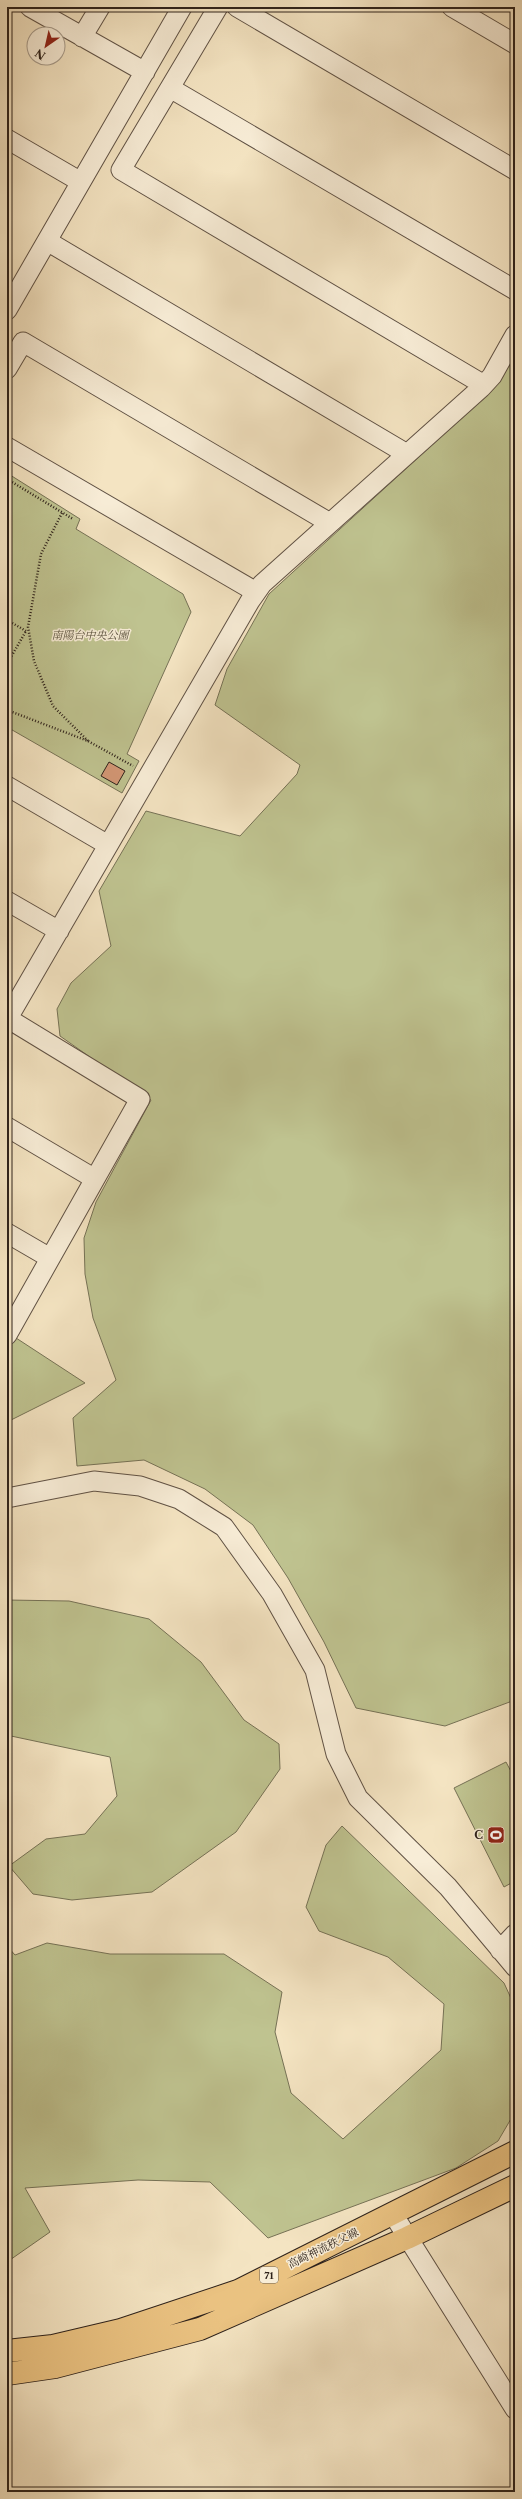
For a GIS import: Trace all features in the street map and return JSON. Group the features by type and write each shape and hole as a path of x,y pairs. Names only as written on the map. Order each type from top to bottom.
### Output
{"main road":[{"name":"高崎神流秩父線","path":"7,2351 53,2346 121,2330 191,2308 238,2291 515,2152"},
{"name":"71","path":"7,2374 55,2367 200,2329 408,2238 515,2186"}],"street":[{"path":"30,7 145,72"},
{"path":"82,37 100,7"},
{"path":"7,310 182,7"},
{"path":"218,7 121,170 484,385"},
{"path":"237,7 515,170"},
{"path":"452,7 515,44"},
{"path":"170,88 515,290"},
{"path":"7,139 81,182"},
{"path":"47,241 407,454"},
{"path":"7,1334 140,1099 7,1018 256,592 262,584 484,385 492,376 515,335"},
{"path":"7,369 23,342 330,523"},
{"path":"7,447 256,592"},
{"path":"7,786 108,845"},
{"path":"7,900 58,931"},
{"path":"7,1127 95,1178"},
{"path":"7,1233 50,1258"},
{"path":"7,1498 94,1481 140,1486 179,1499 224,1528 272,1594 315,1670 336,1754 358,1798 448,1887 515,1967"},
{"path":"500,1950 515,1934"},
{"path":"393,2214 515,2410"}],"path":[{"path":"7,479 73,519"},
{"path":"62,513 42,554 28,627 34,661 53,706 88,741"},
{"path":"7,620 29,633"},
{"path":"7,664 26,631"},
{"path":"7,710 88,741 149,775"}],"green space":[{"path":"515,353 515,1700 445,1726 356,1708 324,1642 288,1578 253,1525 205,1489 144,1460 77,1466 73,1418 116,1380 93,1318 85,1274 84,1238 96,1202 151,1100 60,1036 57,1009 71,983 111,946 99,891 146,811 240,836 297,774 300,765 215,705 227,669 269,594 492,390"},
{"name":"南陽台中央公園","path":"7,473 80,519 76,529 183,594 191,612 127,754 139,761 122,793 7,727"},
{"path":"13,1336 85,1383 7,1422 7,1345"},
{"path":"7,1600 69,1601 149,1619 201,1662 244,1720 279,1744 280,1769 236,1832 152,1892 72,1900 33,1894 9,1866 46,1839 85,1834 117,1796 110,1757 11,1736 7,1738"},
{"name":"C","path":"506,1762 515,1779 515,1881 504,1887 454,1788"},
{"path":"342,1826 504,1983 515,2007 515,2112 498,2141 456,2168 268,2238 210,2182 138,2180 25,2188 50,2232 7,2262 7,1946 15,1955 47,1943 110,1954 224,1954 282,1992 275,2032 291,2093 343,2139 441,2050 444,2004 388,1957 319,1931 306,1907 326,1845"}],"building":[{"path":"109,762 125,771 117,785 101,776"}],"place":[{"name":"C","path":"496,1835"}]}
